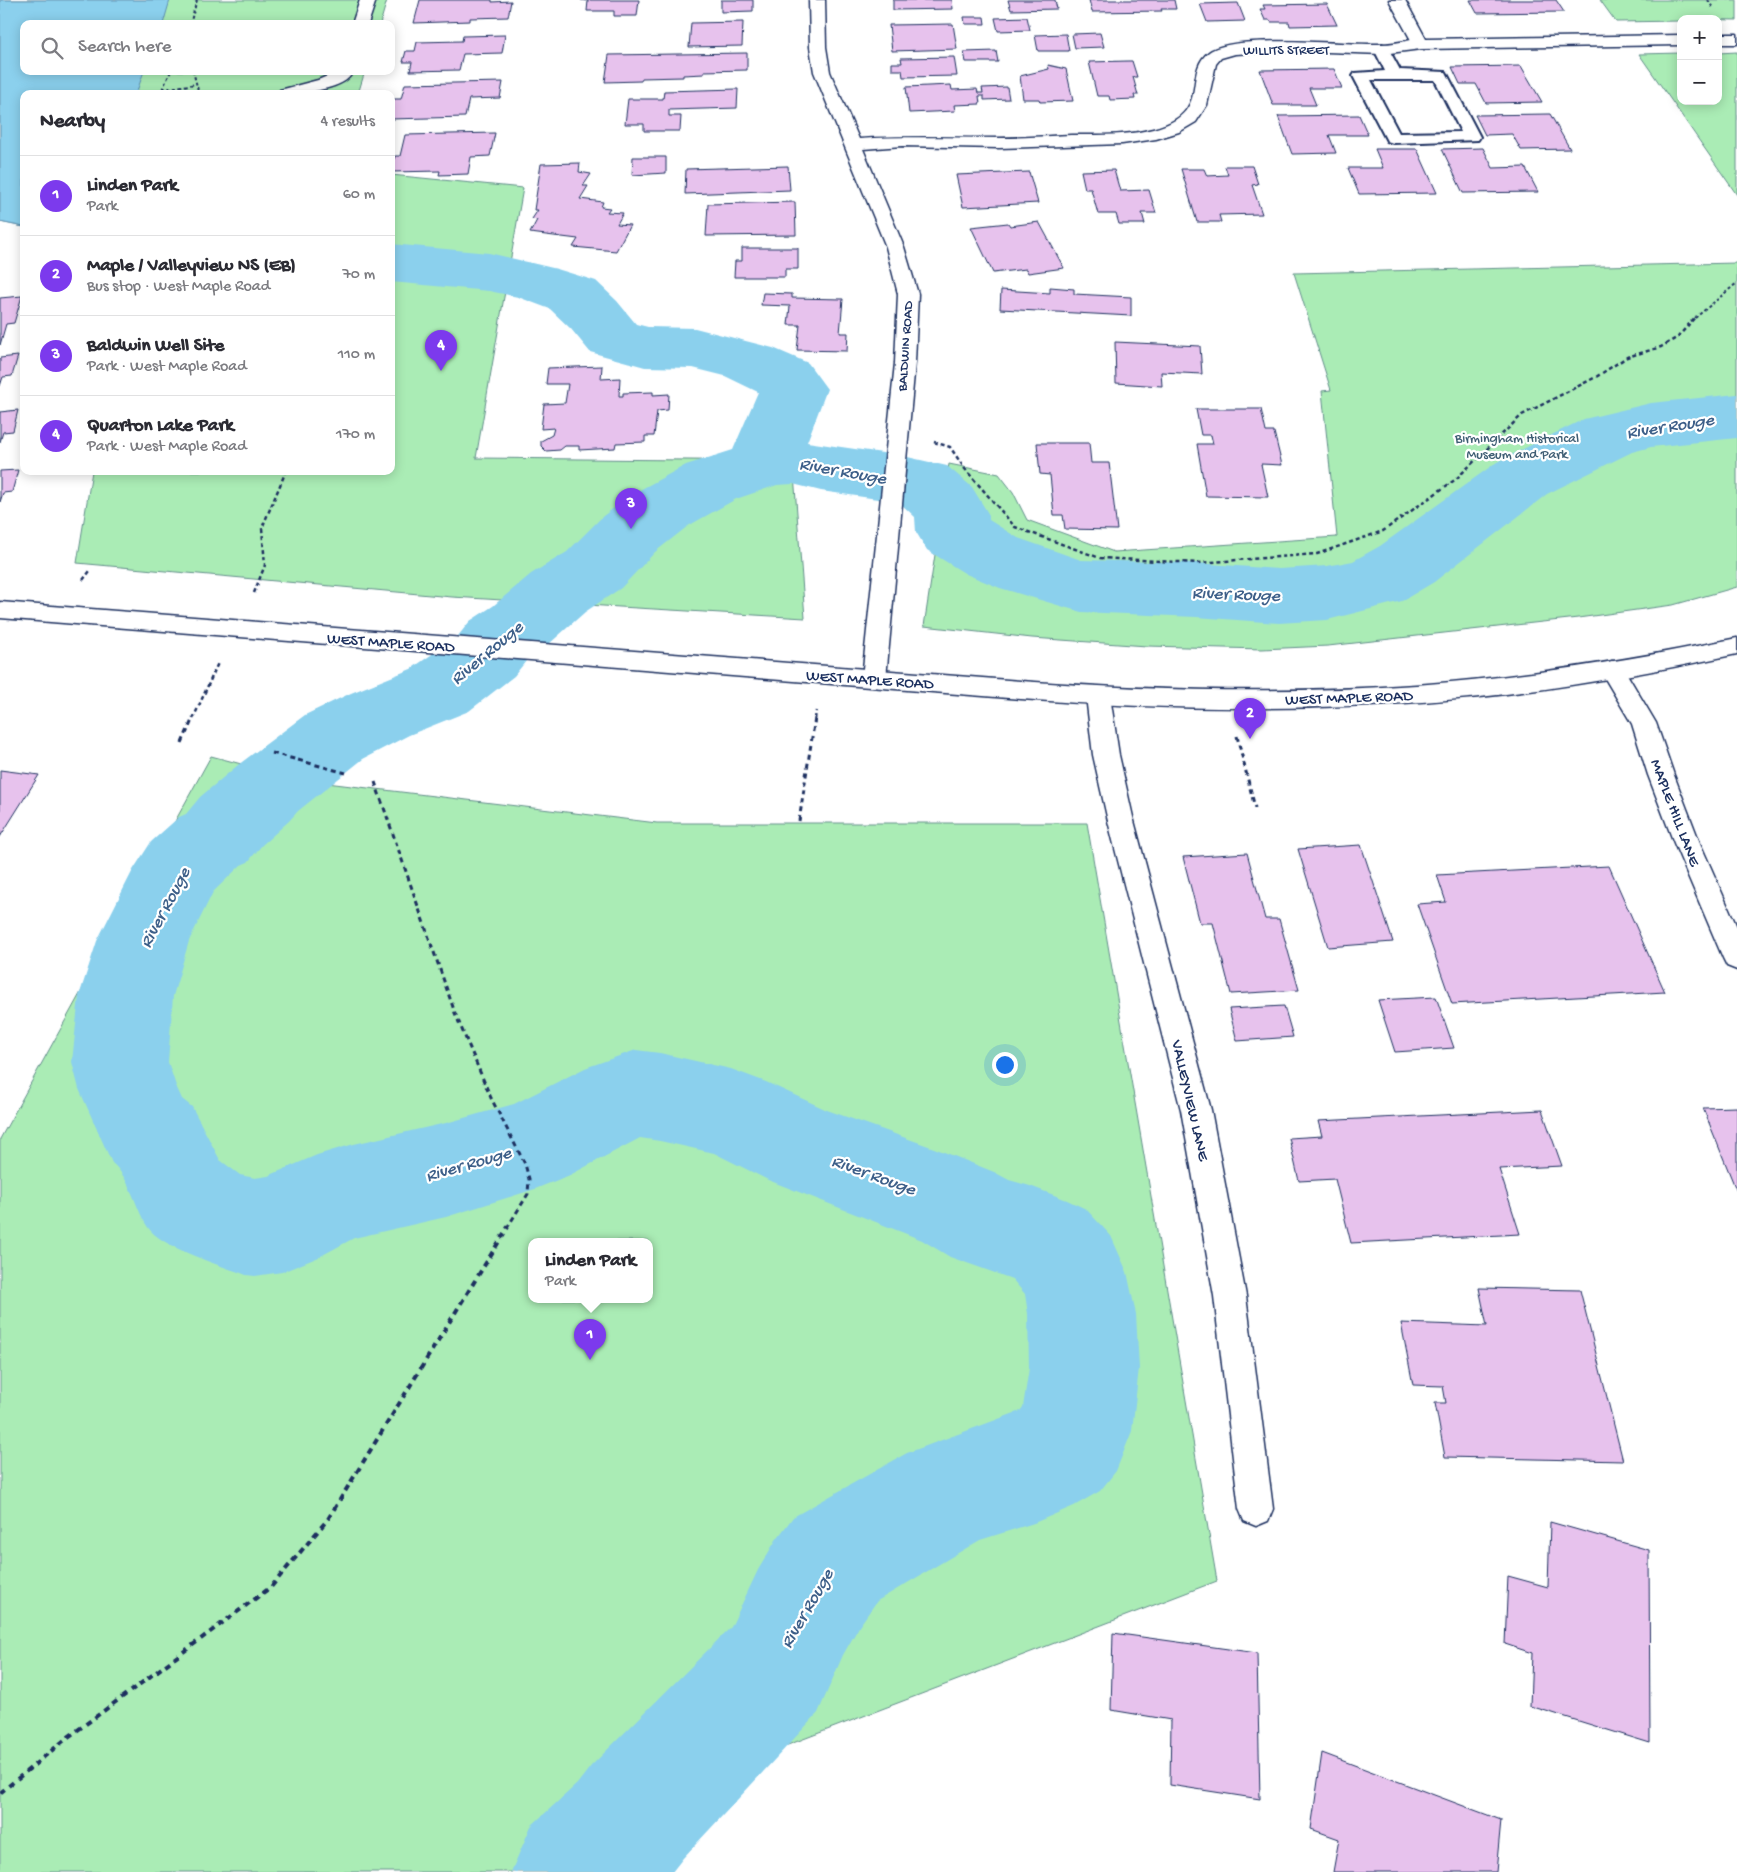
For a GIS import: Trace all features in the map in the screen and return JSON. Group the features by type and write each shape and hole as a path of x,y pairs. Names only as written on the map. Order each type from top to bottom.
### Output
{"street":[{"path":"361,20 368,0"},
{"name":"BALDWIN ROAD","path":"817,0 818,47 822,72 894,247 908,294 905,363 874,678"},
{"path":"1397,0 1421,44"},
{"path":"1722,39 1737,38"},
{"name":"WILLITS STREET","path":"852,145 902,141 965,143 1053,141 1122,138 1156,134 1173,128 1190,118 1200,105 1208,63 1216,55 1234,49 1300,46 1382,49 1421,44 1677,40"},
{"path":"300,90 324,83 339,75"},
{"path":"340,90 343,75"},
{"name":"WEST MAPLE ROAD","path":"0,610 175,626 544,652 1098,696 1225,700 1392,694 1526,683 1612,670 1737,646"},
{"name":"MAPLE HILL LANE","path":"1612,670 1644,723 1661,775 1687,843 1737,958"},
{"name":"VALLEYVIEW LANE","path":"1098,696 1106,755 1120,818 1206,1156 1230,1296 1256,1509"}],"lane":[{"path":"1382,49 1395,75"},
{"path":"1395,75 1440,75 1472,137 1393,138 1361,76 1395,75"}],"path":[{"path":"191,20 197,0"},
{"path":"168,75 163,89 196,84"},
{"path":"194,75 198,90"},
{"path":"927,440 950,447 965,469 1015,527 1100,558 1198,563 1317,554 1383,531 1456,479 1522,415 1596,377 1627,357 1661,347 1678,338 1692,320 1737,283"},
{"path":"252,596 266,565 262,528 284,475"},
{"path":"81,584 90,571"},
{"path":"182,743 218,662"},
{"path":"799,821 822,675"},
{"path":"1236,735 1254,808"},
{"path":"272,753 346,773"},
{"path":"0,1793 67,1738 271,1587 328,1519 528,1194 529,1179 525,1164 491,1098 455,1013 375,782"}],"green space":[{"path":"0,0 387,0 381,20 20,20 20,75 364,75 359,90 20,90 20,226 0,222"},
{"path":"1600,0 1737,0 1737,20 1722,20 1722,15 1677,15 1677,21 1616,22"},
{"path":"1737,52 1737,195 1639,54 1677,53 1677,105 1722,105 1722,53"},
{"path":"395,175 523,188 476,458 793,461 805,618 452,597 77,563 91,475 395,475"},
{"name":"Birmingham Historical Museum and Park","path":"1737,263 1737,587 1673,605 1578,618 1328,646 1262,649 1147,646 1032,638 924,626 949,464 999,474 1013,492 1027,520 1114,552 1337,537 1322,391 1331,390 1294,273"},
{"path":"211,756 302,780 657,823 1087,823 1217,1581 649,1798 649,1872 0,1872 0,1139"}],"water":[{"path":"0,0 170,0 164,20 20,20 20,75 143,75 137,90 20,90 20,226 0,222"}],"building":[{"path":"420,0 511,1 508,17 470,18 470,21 414,23"},
{"path":"581,0 639,0 637,16 614,16 614,11 587,11 588,1"},
{"path":"721,0 753,0 753,11 721,12"},
{"path":"893,0 952,0 953,9 893,10"},
{"path":"1008,0 1055,0 1057,9 1011,10"},
{"path":"1089,0 1174,0 1176,9 1092,12"},
{"path":"1470,0 1556,0 1564,12 1477,13"},
{"path":"1238,3 1245,21 1207,22 1200,4"},
{"path":"1327,4 1337,25 1290,26 1289,22 1265,20 1260,9 1265,9 1263,5"},
{"path":"964,17 984,17 985,24 965,24"},
{"path":"1027,17 1030,30 998,31 995,18"},
{"path":"743,22 742,46 689,47 691,23"},
{"path":"953,24 957,49 892,51 889,25"},
{"path":"1100,33 1104,47 1075,48 1072,34"},
{"path":"1066,34 1069,51 1038,51 1035,35"},
{"path":"505,35 502,53 463,54 459,70 410,71 412,62 403,62 406,51 415,51 417,42 462,41 463,36"},
{"path":"996,51 998,62 966,62 964,52"},
{"path":"747,53 747,70 704,71 704,74 683,75 683,77 642,78 641,81 605,82 609,55"},
{"path":"954,57 957,76 903,77 902,70 892,70 892,63 902,63 901,58"},
{"path":"1132,61 1137,77 1133,77 1138,95 1134,95 1135,99 1110,100 1109,96 1097,96 1089,62"},
{"path":"1048,65 1066,69 1073,101 1040,102 1039,99 1023,99 1020,76 1049,69"},
{"path":"1521,66 1542,102 1486,103 1476,84 1460,84 1452,67"},
{"path":"1334,69 1342,88 1309,88 1316,105 1273,105 1260,70"},
{"path":"503,82 500,98 469,99 465,117 395,119 395,99 401,99 405,84"},
{"path":"951,85 952,90 977,89 978,93 983,93 982,88 1007,87 1009,99 984,100 984,96 979,96 980,104 954,105 955,111 909,113 906,87"},
{"path":"738,89 737,108 669,110 669,116 681,116 680,131 644,131 644,124 625,124 628,99 663,99 664,91"},
{"path":"1550,114 1570,149 1521,150 1512,134 1485,135 1475,115"},
{"path":"1359,115 1368,135 1329,135 1336,153 1292,154 1278,116"},
{"path":"495,133 490,156 471,157 468,174 439,175 440,171 395,172 395,156 400,156 405,135"},
{"path":"1483,148 1493,168 1525,167 1538,192 1463,193 1442,149"},
{"path":"1375,149 1417,149 1437,193 1359,194 1348,168 1383,168"},
{"path":"633,157 666,157 666,173 632,175"},
{"path":"580,163 579,172 591,174 583,186 588,186 580,199 603,202 601,207 610,208 607,212 623,213 617,224 630,225 616,251 573,247 578,239 530,233 537,220 532,219 538,210 534,210 541,164"},
{"path":"788,166 790,190 685,194 686,169"},
{"path":"1225,166 1252,166 1258,184 1252,185 1262,214 1219,215 1221,222 1197,222 1181,169 1204,169 1207,176 1228,175"},
{"path":"1114,170 1120,191 1149,190 1156,213 1142,213 1145,224 1119,224 1116,214 1098,214 1091,189 1085,189 1081,171"},
{"path":"1029,172 1038,203 963,207 956,175"},
{"path":"795,202 796,235 706,236 708,204"},
{"path":"1039,222 1064,268 1028,273 1026,269 993,273 971,227 1008,223 1010,226"},
{"path":"742,248 798,248 798,269 785,269 785,277 734,277 735,261 742,261"},
{"path":"1050,287 1074,289 1074,294 1131,297 1131,316 1000,309 1001,290 1050,293"},
{"path":"763,293 792,294 792,298 843,299 840,333 848,333 847,351 797,350 800,325 788,325 790,306 761,305"},
{"path":"20,296 14,323 6,324 0,345 0,298"},
{"path":"1115,342 1200,346 1202,374 1161,372 1162,386 1116,383"},
{"path":"18,356 12,376 3,377 0,386 0,358"},
{"path":"602,366 601,379 620,378 619,396 623,396 623,393 653,392 653,395 669,394 668,410 657,411 654,436 645,436 645,442 616,443 615,448 579,450 579,446 565,446 560,450 546,451 541,446 541,441 552,435 554,428 541,429 544,404 565,403 568,384 546,384 548,368"},
{"path":"1196,409 1261,409 1266,432 1274,432 1282,465 1261,464 1268,497 1206,496 1197,444 1213,444 1211,435 1201,435"},
{"path":"18,410 13,431 3,432 0,442 0,412"},
{"path":"1037,443 1089,443 1091,463 1109,463 1117,530 1065,529 1063,515 1054,515 1050,475 1040,474"},
{"path":"18,470 12,492 3,493 0,502 0,471"},
{"path":"0,770 39,775 0,837"},
{"path":"1361,845 1393,942 1328,947 1298,849"},
{"path":"1247,853 1265,919 1279,919 1299,990 1231,994 1213,923 1200,923 1183,857"},
{"path":"1609,866 1665,992 1452,1004 1417,904 1446,902 1437,875"},
{"path":"1436,997 1454,1048 1395,1052 1378,1000"},
{"path":"1284,1006 1293,1037 1237,1041 1229,1009"},
{"path":"1737,1107 1737,1192 1703,1108"},
{"path":"1542,1110 1562,1166 1499,1169 1520,1234 1351,1243 1335,1179 1299,1181 1289,1138 1322,1136 1318,1121"},
{"path":"1479,1288 1580,1290 1623,1461 1445,1457 1435,1403 1446,1403 1443,1386 1413,1385 1401,1323 1487,1326"},
{"path":"1550,1522 1649,1550 1650,1743 1530,1706 1532,1653 1505,1644 1508,1576 1548,1587"},
{"path":"1113,1633 1257,1653 1260,1799 1170,1785 1171,1720 1111,1710"},
{"path":"1322,1753 1501,1820 1496,1872 1333,1872 1339,1839 1311,1829"}],"waterway":[{"path":"395,263 489,272 535,282 573,295 594,315 613,338 645,347 695,348 749,362 784,378 793,389 762,465"},
{"name":"River Rouge","path":"762,465 770,462 793,461 821,468 922,483 946,504 952,515 953,532 992,556 1027,570 1081,586 1196,590 1279,596 1327,593 1375,582 1407,564 1522,478 1609,435 1651,425 1737,416"},
{"name":"River Rouge","path":"577,1872 623,1830 637,1812 775,1670 800,1612 835,1559 948,1494 998,1476 1034,1466 1060,1451 1076,1431 1084,1368 1082,1314 1074,1272 1049,1244 1030,1235 987,1223 958,1206 934,1196 893,1183 861,1168 803,1148 731,1113 660,1097 636,1094 620,1099 535,1143 446,1170 354,1191 317,1203 282,1223 255,1227 246,1226 206,1211 184,1194 157,1139 147,1131 128,1089 120,1062 126,996 143,941 165,896 182,867 210,841 217,838 231,821 268,788 334,737 380,714 440,690 486,656 498,641 521,625 558,593 594,570 629,534 662,509 711,482 762,465"}],"place":[{"name":"Quarton Lake Park","path":"441,371"},
{"name":"Baldwin Well Site","path":"631,529"},
{"name":"Maple / Valleyview NS (EB)","path":"1250,739"},
{"name":"Linden Park","path":"590,1360"}]}
